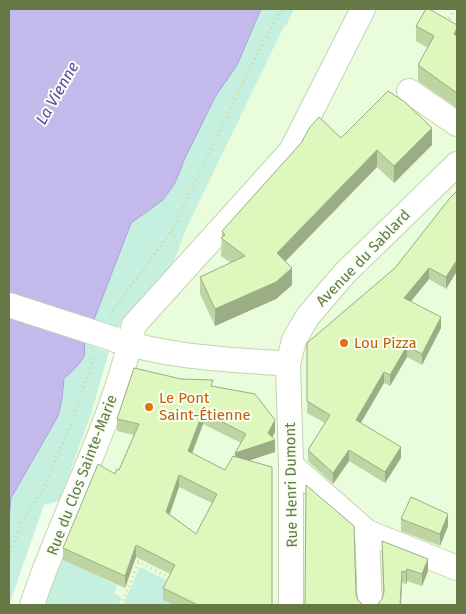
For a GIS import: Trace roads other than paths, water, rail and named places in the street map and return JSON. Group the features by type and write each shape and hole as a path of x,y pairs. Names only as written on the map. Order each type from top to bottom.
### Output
{"street":[{"name":"Rue du Clos Sainte-Marie","path":"32,605 104,425 116,335 134,325 291,151 363,9"},
{"path":"409,91 457,124"},
{"name":"Avenue du Sablard","path":"288,364 294,340 308,316 351,267 457,164"},
{"path":"9,305 116,335 158,352 195,357 288,364"},
{"name":"Rue Henri Dumont","path":"288,364 291,465 291,605"},
{"path":"291,465 367,532 457,568"},
{"path":"367,532 370,605"}],"water":[{"name":"La Vienne","path":"9,9 261,9 237,65 215,97 175,183 163,200 131,223 85,343 84,356 81,362 64,378 58,416 11,498 9,518"}],"place":[{"name":"Lou Pizza","path":"344,343"},
{"name":"Le Pont Saint-Étienne","path":"149,407"}]}
